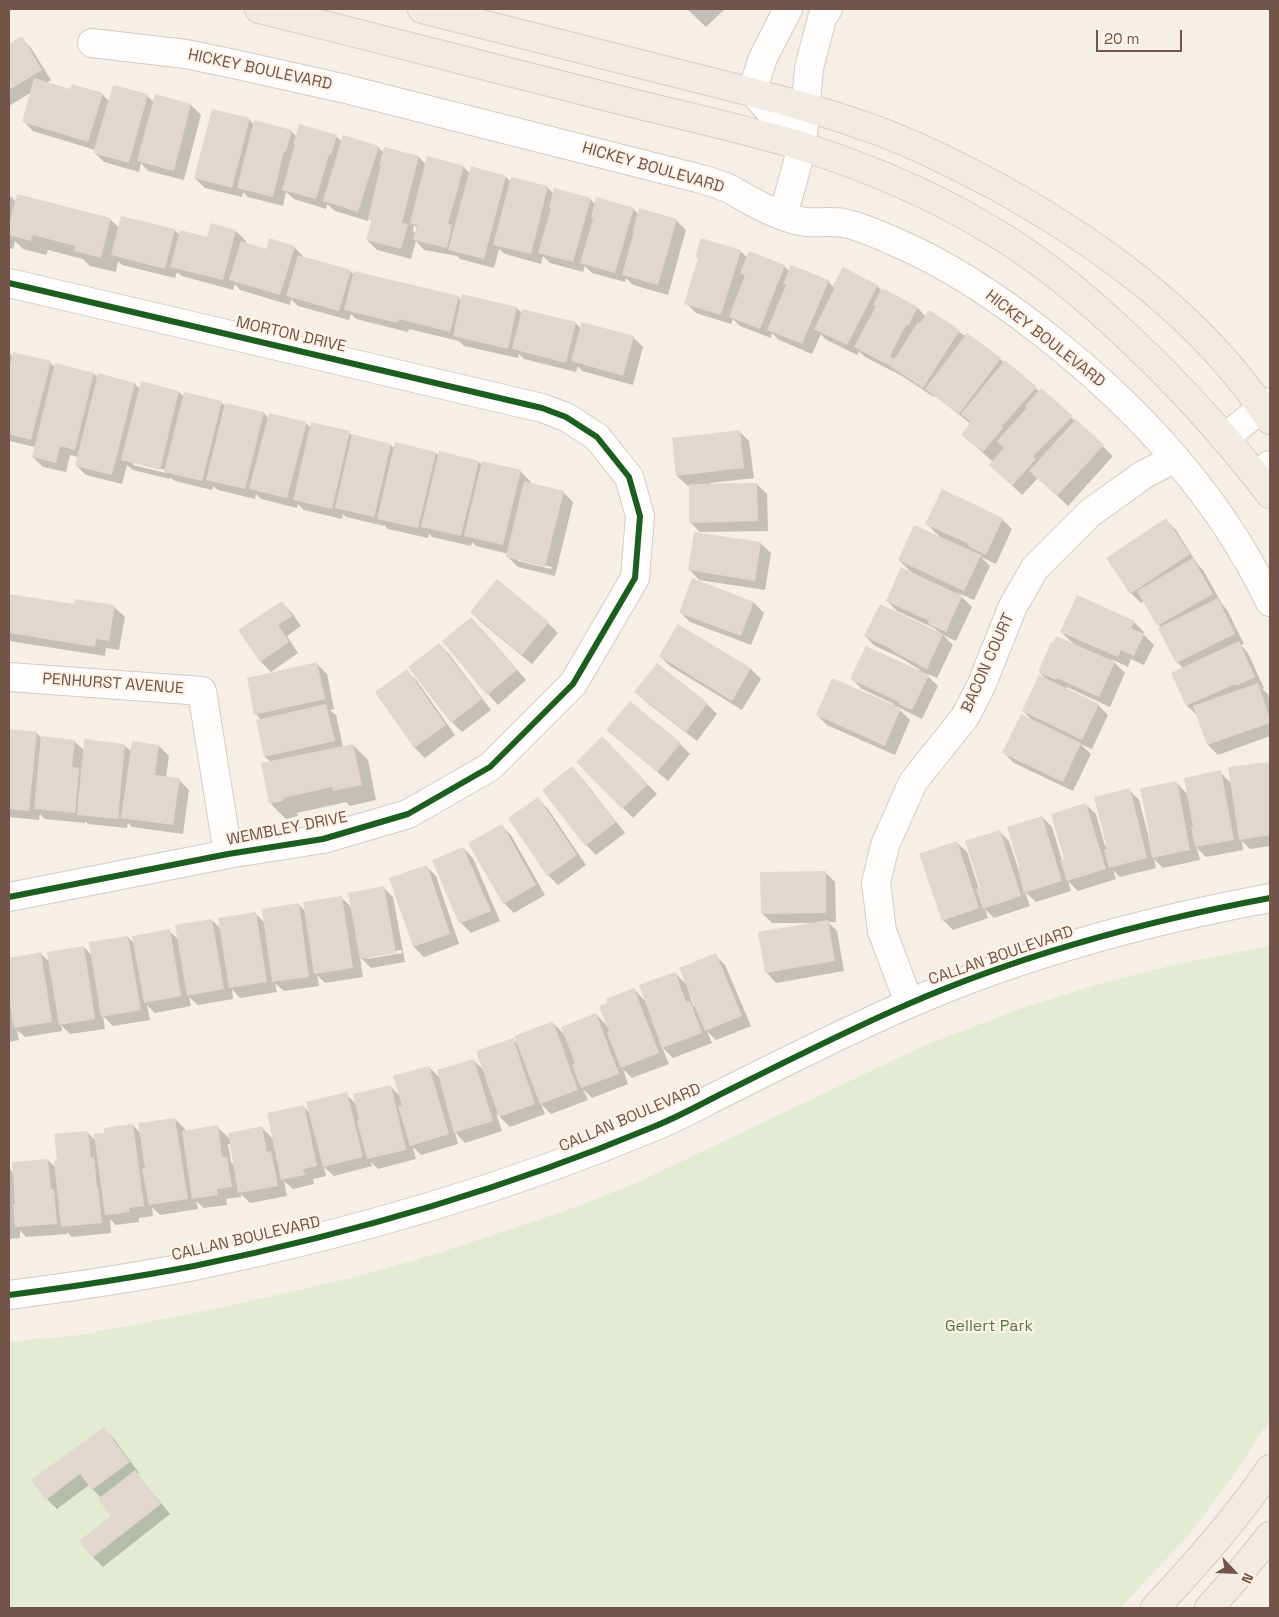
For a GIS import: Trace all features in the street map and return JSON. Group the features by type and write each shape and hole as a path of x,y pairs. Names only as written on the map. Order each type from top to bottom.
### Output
{"main road":[{"path":"259,9 738,129 802,147 863,168 920,192 975,220 1029,254 1078,291 1124,333 1190,399 1224,438 1265,478"},
{"path":"422,9 752,91 873,129 930,153 1012,195 1114,261 1186,321 1230,366 1268,410"},
{"path":"1155,1608 1216,1540 1250,1498 1270,1469"},
{"path":"1209,1608 1270,1536"}],"street":[{"path":"788,9 763,58 752,91 802,147"},
{"path":"783,216 802,147 809,68 822,18 828,9"},
{"name":"HICKEY BOULEVARD","path":"92,43 186,54 234,64 346,89 538,137 701,179 729,189 754,204 804,222 844,223 867,230 922,255 1002,301 1083,366 1128,408 1191,477 1232,533 1270,602"},
{"name":"MORTON DRIVE","path":"9,283 542,408 566,418"},
{"path":"1224,438 1268,410"},
{"name":"WEMBLEY DRIVE","path":"9,897 228,854 323,839 408,814 490,767 573,684 635,578 640,516 629,477 597,437 566,418"},
{"name":"BACON COURT","path":"909,1004 882,931 876,883 885,845 912,782 965,717 981,686 1014,606 1035,568 1090,513 1143,475 1175,458"},
{"name":"PENHURST AVENUE","path":"9,677 202,691 228,854"},
{"name":"CALLAN BOULEVARD","path":"9,1295 92,1284 192,1266 299,1243 422,1210 541,1170 656,1126 859,1026 992,971 1081,942 1182,916 1270,898"}],"green space":[{"name":"Gellert Park","path":"1270,946 1270,1419 1233,1476 1189,1535 1120,1608 9,1608 9,1342 80,1335 220,1308 355,1277 436,1254 562,1212 634,1184 921,1047 1022,1008 1099,984 1177,964"}],"building":[{"path":"22,36 42,70 9,90 9,44"},
{"path":"34,78 70,89 72,84 103,93 88,142 22,122"},
{"path":"113,85 148,94 129,163 93,153"},
{"path":"155,94 191,104 174,171 137,161"},
{"path":"212,109 250,118 232,188 194,178"},
{"path":"254,120 292,130 286,152 284,151 273,197 237,188"},
{"path":"299,124 337,135 316,199 282,190"},
{"path":"343,135 379,146 358,212 323,201"},
{"path":"384,147 419,156 402,223 408,224 401,249 366,240 372,219 368,218"},
{"path":"427,156 464,166 448,224 452,225 447,248 413,240 417,225 410,223"},
{"path":"471,166 506,176 484,259 448,250"},
{"path":"511,177 548,186 531,254 493,245"},
{"path":"554,188 591,198 573,262 538,253 551,208 549,208"},
{"path":"17,194 111,218 101,258 74,251 75,246 33,235 31,241 9,235 9,225"},
{"path":"596,197 634,208 615,273 580,263 593,219 591,218"},
{"path":"639,208 677,219 658,285 622,275"},
{"path":"121,216 175,229 165,269 111,255"},
{"path":"211,223 236,230 223,280 170,267 180,230 207,237"},
{"path":"269,238 295,246 280,295 229,280 241,241 266,249"},
{"path":"701,238 741,250 721,315 684,304 698,258 695,257"},
{"path":"749,251 785,265 760,329 729,317 745,275 740,273"},
{"path":"298,255 351,270 339,311 286,296"},
{"path":"791,265 829,280 802,344 767,330 786,285 783,284"},
{"path":"843,267 878,285 847,345 814,329"},
{"path":"354,271 459,296 450,332 399,319 398,323 344,310"},
{"path":"882,288 918,307 890,356 894,359 892,363 918,322 920,323 929,310 960,330 923,388 890,366 854,347 876,306 873,305"},
{"path":"462,294 517,307 508,349 453,336"},
{"path":"522,309 576,322 566,363 512,349"},
{"path":"582,322 634,336 623,376 571,361"},
{"path":"967,333 1001,358 959,414 925,389"},
{"path":"13,352 51,361 31,440 9,434 9,369"},
{"path":"1005,360 1037,387 1002,426 1003,428 983,452 961,435 971,422 961,414"},
{"path":"55,363 94,373 75,450 60,446 56,463 32,457"},
{"path":"98,373 135,383 112,475 75,466"},
{"path":"141,381 179,391 160,470 121,460"},
{"path":"1041,388 1073,416 1033,456 1036,459 1012,486 989,465 1004,448 997,441 1027,408 1025,406"},
{"path":"184,392 222,401 202,481 164,472"},
{"path":"225,403 264,412 245,489 206,480"},
{"path":"269,413 307,422 287,498 249,489"},
{"path":"1076,419 1104,445 1057,496 1029,471"},
{"path":"311,422 350,431 332,509 293,500"},
{"path":"740,430 744,468 676,476 672,438"},
{"path":"352,434 391,444 374,517 335,508"},
{"path":"395,442 436,452 418,528 377,519"},
{"path":"439,451 479,461 461,536 421,527"},
{"path":"482,461 521,470 503,545 464,536"},
{"path":"524,481 564,491 545,567 506,557"},
{"path":"757,483 758,521 689,523 689,484"},
{"path":"942,489 1003,518 986,555 968,546 969,544 925,524"},
{"path":"1166,518 1190,554 1130,594 1106,558"},
{"path":"914,525 981,555 964,591 898,560"},
{"path":"694,532 761,542 755,581 688,570"},
{"path":"1193,558 1213,594 1157,626 1137,591"},
{"path":"901,567 962,596 946,632 928,624 929,621 886,601"},
{"path":"692,578 754,602 741,636 679,613"},
{"path":"497,579 549,622 522,655 470,612"},
{"path":"9,594 74,604 75,599 115,605 109,641 96,639 95,647 9,633"},
{"path":"1077,595 1135,621 1131,628 1144,634 1134,656 1121,650 1118,657 1060,632"},
{"path":"1218,598 1235,634 1176,663 1158,628"},
{"path":"282,601 292,616 278,625 289,642 260,662 238,630"},
{"path":"880,604 943,634 927,669 864,636"},
{"path":"471,617 517,670 487,695 442,641"},
{"path":"678,624 751,668 732,701 659,656"},
{"path":"1056,636 1115,662 1099,697 1057,678 1056,680 1038,672 1051,642 1053,642"},
{"path":"1239,641 1255,677 1186,706 1171,673"},
{"path":"439,643 482,699 451,723 408,667"},
{"path":"866,646 929,675 912,710 850,679"},
{"path":"317,662 325,699 254,715 247,678"},
{"path":"657,663 708,703 686,732 634,692"},
{"path":"407,669 446,725 414,748 375,692"},
{"path":"1039,675 1099,704 1082,740 1022,711"},
{"path":"832,678 901,708 885,746 816,715"},
{"path":"1258,683 1270,723 1207,745 1193,706"},
{"path":"630,701 681,743 657,772 606,730"},
{"path":"326,704 335,741 264,757 256,720"},
{"path":"1021,714 1081,743 1063,782 1002,753"},
{"path":"9,729 37,732 29,811 9,809"},
{"path":"41,736 75,740 72,767 79,768 75,813 34,809"},
{"path":"602,736 648,784 622,809 576,762"},
{"path":"84,739 125,744 118,819 77,815"},
{"path":"132,741 159,745 155,775 180,778 173,825 121,818"},
{"path":"353,744 362,785 333,791 332,787 283,798 283,801 269,804 261,763"},
{"path":"1268,762 1270,778 1270,835 1239,840 1228,767"},
{"path":"572,766 616,822 585,846 542,790"},
{"path":"1221,770 1234,840 1195,847 1184,778"},
{"path":"1177,781 1190,850 1152,858 1148,837 1150,837 1140,788"},
{"path":"1130,788 1147,858 1109,868 1104,850 1107,849 1094,797"},
{"path":"538,797 577,855 547,876 508,818"},
{"path":"1086,803 1106,869 1067,881 1060,860 1064,859 1051,814"},
{"path":"1042,816 1062,881 1024,893 1017,867 1019,866 1007,827"},
{"path":"502,824 536,885 503,904 468,843"},
{"path":"1000,830 1021,896 983,909 976,889 980,888 965,841"},
{"path":"957,841 979,908 942,921 919,854"},
{"path":"463,847 491,911 459,924 432,860"},
{"path":"427,865 450,934 413,947 389,878"},
{"path":"826,871 826,913 761,914 760,872"},
{"path":"384,886 396,953 360,959 348,893"},
{"path":"342,896 353,968 314,974 303,902"},
{"path":"299,903 309,977 272,982 262,909"},
{"path":"256,912 267,982 229,988 218,918"},
{"path":"212,919 224,989 187,996 175,925"},
{"path":"828,920 835,961 765,973 758,932"},
{"path":"170,929 181,996 144,1003 132,936"},
{"path":"128,936 141,1010 101,1017 89,942"},
{"path":"84,946 95,1019 59,1025 47,952"},
{"path":"41,952 52,1022 14,1028 9,998 9,958"},
{"path":"716,953 742,1016 705,1031 679,968"},
{"path":"675,972 686,1002 690,1001 702,1033 662,1048 639,985"},
{"path":"634,988 659,1053 621,1068 599,1006 607,1003 606,999"},
{"path":"596,1013 619,1074 581,1088 572,1065 575,1063 561,1027"},
{"path":"553,1021 578,1090 540,1104 514,1036"},
{"path":"513,1038 535,1104 499,1117 476,1051"},
{"path":"474,1059 493,1121 454,1133 437,1070"},
{"path":"429,1066 449,1134 410,1146 398,1106 402,1105 393,1076"},
{"path":"391,1085 406,1150 367,1159 357,1121 359,1120 353,1094"},
{"path":"347,1092 363,1157 323,1167 306,1102"},
{"path":"304,1105 317,1166 303,1169 305,1175 281,1180 267,1113"},
{"path":"175,1118 188,1199 149,1205 142,1169 145,1168 138,1123"},
{"path":"133,1124 144,1206 129,1208 130,1212 105,1215 94,1134 104,1133 104,1128"},
{"path":"218,1125 222,1157 227,1157 232,1187 217,1189 218,1195 192,1199 182,1131"},
{"path":"262,1126 267,1152 271,1151 278,1186 238,1193 228,1133"},
{"path":"88,1131 91,1158 94,1157 102,1223 61,1227 54,1161 57,1161 54,1134"},
{"path":"48,1159 51,1189 54,1189 57,1224 15,1227 12,1162"},
{"path":"104,1427 130,1462 92,1490 80,1474 46,1500 31,1480"},
{"path":"135,1470 161,1504 92,1558 79,1541 111,1516 98,1499"}],"cycle path":[{"path":"9,283 542,408 566,417 597,437 629,477 640,516 635,578 573,684 490,767 408,814 323,839 228,854 9,897"},
{"path":"9,1295 194,1266 311,1240 484,1190 662,1123 860,1026 906,1005 994,970 1085,941 1177,917 1270,898"}]}
